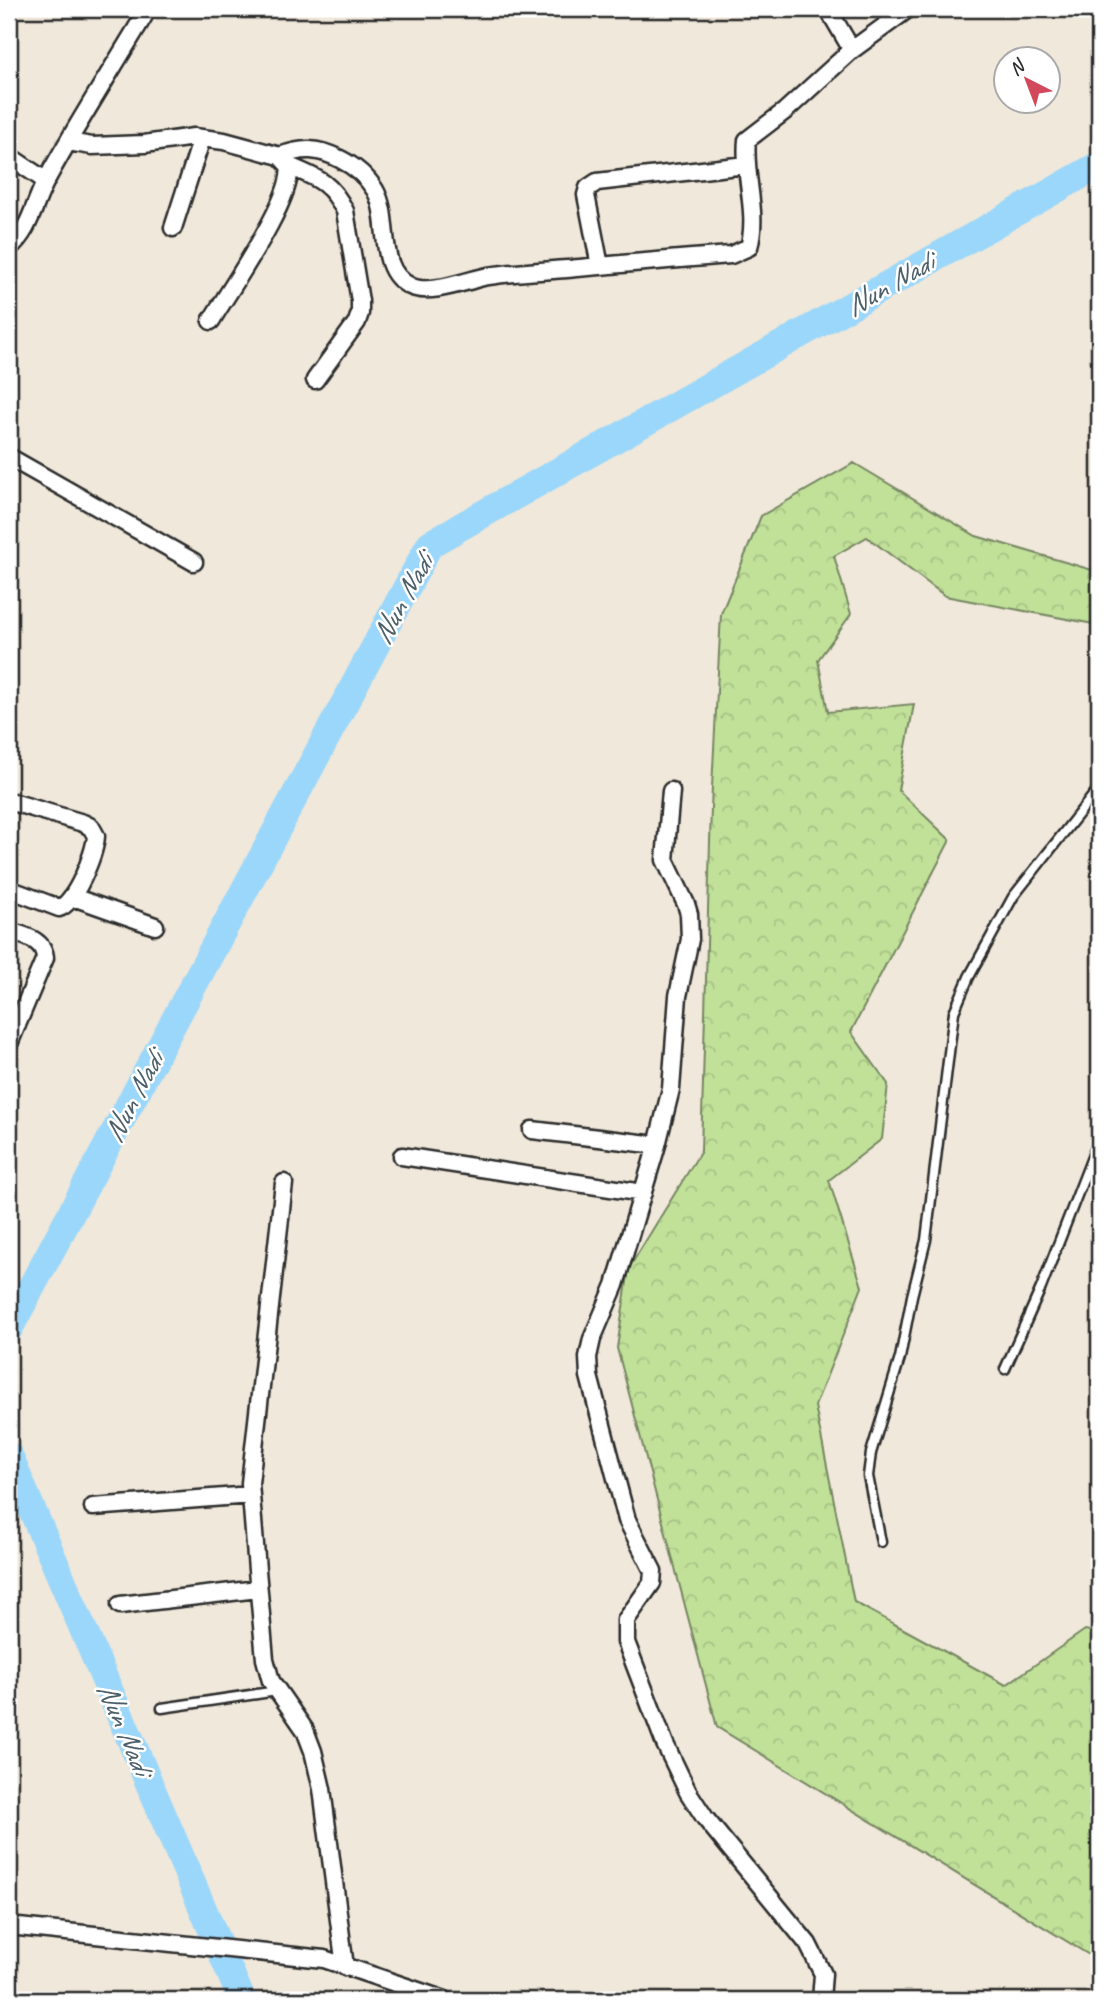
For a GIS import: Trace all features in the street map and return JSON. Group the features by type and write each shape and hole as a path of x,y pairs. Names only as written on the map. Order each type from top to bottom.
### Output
{"street":[{"path":"9,248 25,229 46,181 148,9"},
{"path":"828,9 852,50"},
{"path":"284,161 298,149 312,148 335,156 361,173 376,191 382,208 389,259 400,279 413,288 432,289 489,276 731,255 749,247 753,232 746,165 747,139 785,111 852,50 908,9"},
{"path":"68,142 92,146 144,144 172,138 224,141 284,161 331,187 345,211 360,301 357,322 315,380"},
{"path":"173,228 202,138"},
{"path":"9,156 46,181"},
{"path":"211,321 274,216 289,180 284,161"},
{"path":"600,266 586,195 588,188 597,182 746,165"},
{"path":"9,457 194,562"},
{"path":"671,791 665,860 686,904 690,939 678,996 671,1089 615,1285 592,1339 588,1357 589,1377 627,1520 653,1572 652,1583 626,1620 626,1642 665,1744 688,1792 705,1818 808,1944 823,1974 821,2000"},
{"path":"9,801 91,827 96,836 74,897 63,908 9,889"},
{"path":"74,897 155,926"},
{"path":"9,931 35,940 44,951 45,958 9,1044"},
{"path":"532,1130 657,1145"},
{"path":"402,1156 643,1193"},
{"path":"284,1183 250,1483 258,1589 265,1659 271,1681 305,1730 322,1789 345,1966"},
{"path":"93,1507 251,1494"},
{"path":"120,1605 258,1589"},
{"path":"9,1926 324,1959 445,2000"}],"lane":[{"path":"881,1542 874,1516 869,1476 871,1453 900,1358 926,1240 954,1012 969,977 1013,897 1099,788"},
{"path":"1005,1369 1041,1288 1099,1139"},
{"path":"162,1708 278,1691"}],"green space":[{"path":"854,463 976,536 1099,572 1099,625 945,596 867,537 834,556 851,614 818,660 828,712 914,704 898,790 950,840 851,1032 888,1084 882,1139 829,1180 862,1287 815,1406 854,1602 1006,1685 1085,1630 1099,1633 1099,1961 717,1727 617,1348 629,1268 701,1151 711,807 721,614 761,516"}],"waterway":[{"name":"Nun Nadi","path":"9,1329 430,544 1099,165"},
{"name":"Nun Nadi","path":"9,1456 242,2000"}]}
